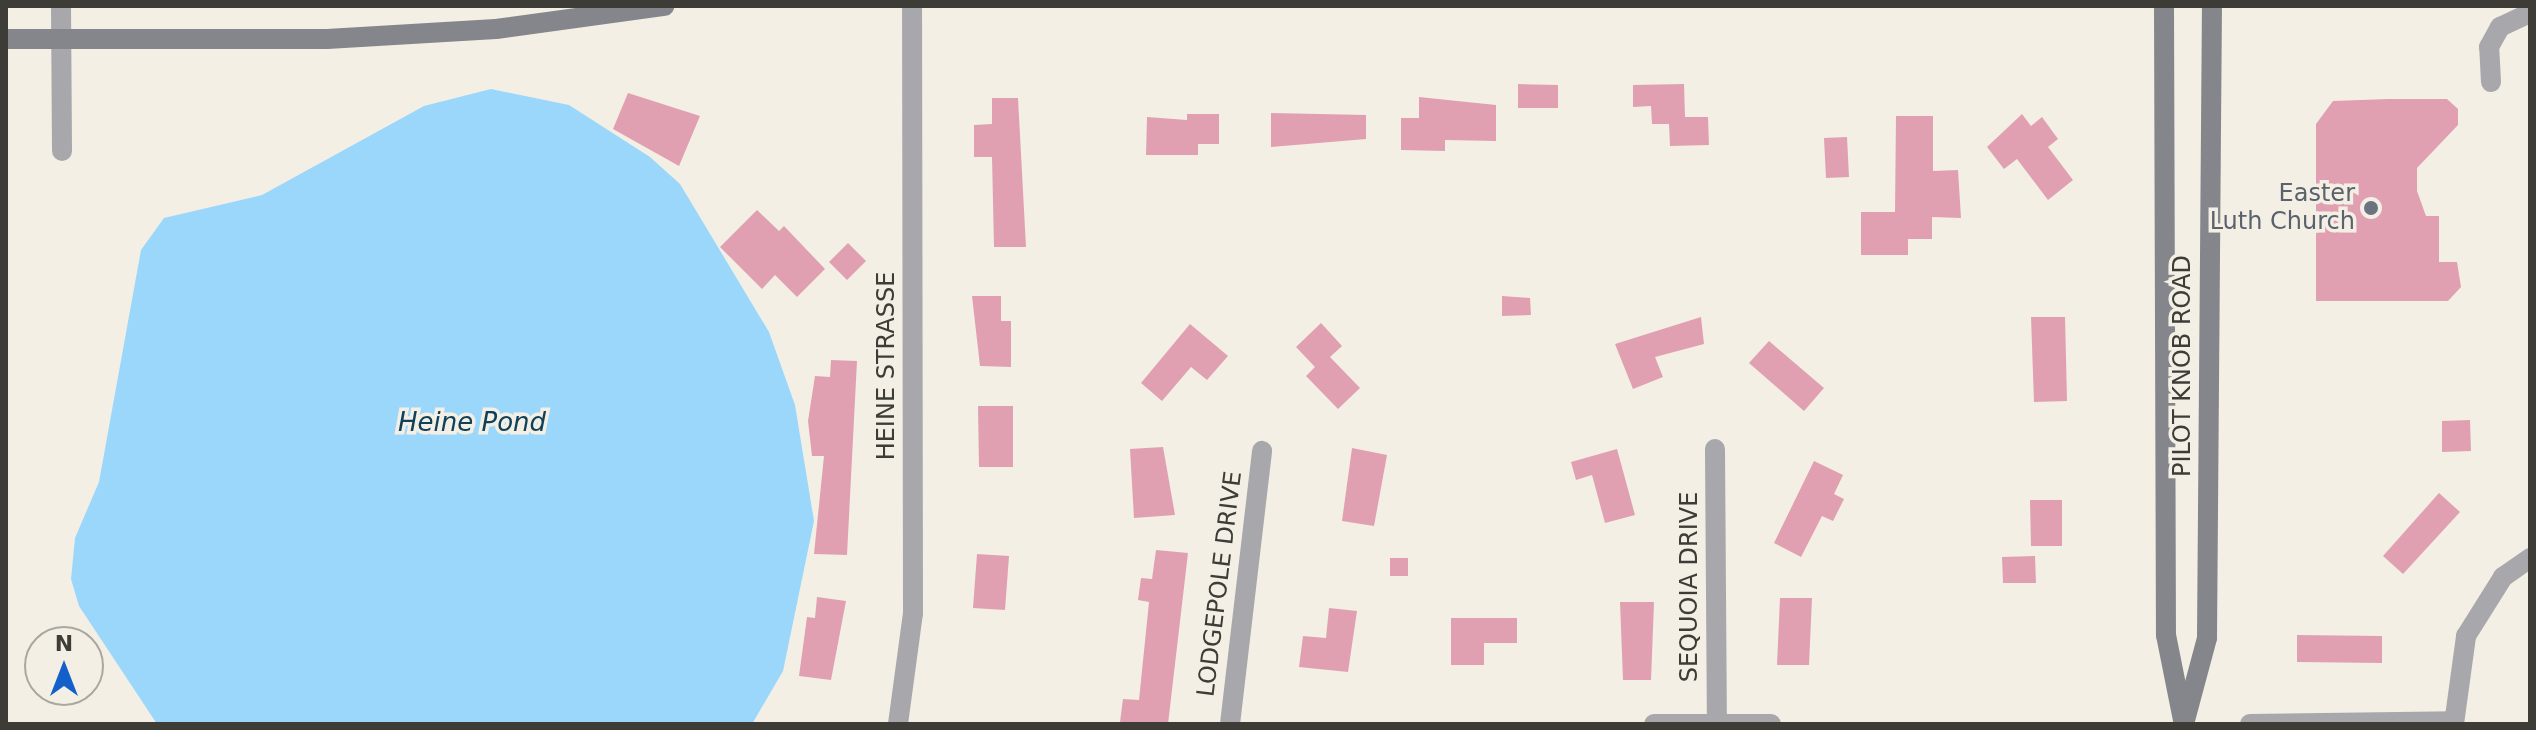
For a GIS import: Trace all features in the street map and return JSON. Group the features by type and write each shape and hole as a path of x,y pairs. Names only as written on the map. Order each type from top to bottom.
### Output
{"main road":[{"path":"6,39 327,39 496,29 664,6"},
{"name":"PILOT KNOB ROAD","path":"2164,6 2166,635 2184,724"},
{"name":"PILOT KNOB ROAD","path":"2184,724 2207,638 2212,6"}],"street":[{"name":"HEINE STRASSE","path":"898,724 913,613 912,6"},
{"path":"61,10 62,151"},
{"path":"2491,82 2489,47 2500,27 2530,13"},
{"name":"SEQUOIA DRIVE","path":"1715,449 1717,724"},
{"name":"LODGEPOLE DRIVE","path":"1230,724 1262,451"},
{"path":"2250,724 2454,722 2466,636 2503,577 2530,558"},
{"path":"1654,724 1771,724"}],"water":[{"name":"Heine Pond","path":"491,89 569,105 650,157 680,184 769,332 795,405 814,521 783,671 752,724 157,724 104,644 104,626 92,626 79,606 71,579 75,538 99,482 141,250 164,218 262,195 424,106"}],"building":[{"path":"1518,84 1558,85 1558,108 1518,108"},
{"path":"1684,84 1685,117 1708,117 1709,145 1670,146 1669,124 1652,124 1651,106 1633,107 1633,85"},
{"path":"628,93 700,116 679,166 613,129"},
{"path":"1419,97 1496,105 1496,141 1445,140 1445,151 1401,150 1401,118 1419,118"},
{"path":"992,98 1018,98 1026,247 994,247 992,157 974,157 974,125 992,124"},
{"name":"Easter Luth Church","path":"2447,99 2458,109 2458,125 2417,168 2417,191 2426,216 2439,216 2439,262 2457,262 2461,287 2448,301 2316,301 2316,124 2333,101"},
{"path":"1271,113 1366,115 1366,139 1271,147"},
{"path":"1187,114 1219,114 1219,144 1198,144 1198,155 1146,155 1147,117 1187,120"},
{"path":"2022,114 2031,126 2042,117 2058,139 2048,147 2073,180 2048,200 2017,159 2004,169 1987,147"},
{"path":"1896,116 1933,116 1933,171 1958,170 1961,218 1932,217 1932,239 1908,239 1908,255 1861,255 1861,212 1895,212"},
{"path":"1847,137 1849,177 1826,178 1824,138"},
{"path":"757,210 779,231 784,226 825,269 797,297 775,275 762,289 720,247"},
{"path":"848,243 866,261 847,280 829,262"},
{"path":"972,296 1001,296 1001,321 1011,321 1011,367 980,366"},
{"path":"1502,296 1530,298 1531,315 1502,316"},
{"path":"1701,317 1704,344 1655,357 1663,377 1633,389 1615,344"},
{"path":"2031,317 2065,317 2067,401 2034,402"},
{"path":"1321,323 1342,346 1330,357 1360,388 1338,409 1306,376 1315,367 1296,347"},
{"path":"1190,324 1228,356 1207,380 1191,367 1162,401 1141,383"},
{"path":"1769,341 1824,388 1804,411 1749,363"},
{"path":"831,360 857,361 847,555 814,554 824,456 812,456 808,421 815,376 830,377"},
{"path":"978,406 1013,406 1013,467 979,467"},
{"path":"2470,420 2471,451 2442,452 2442,421"},
{"path":"1163,447 1175,515 1134,518 1130,449"},
{"path":"1352,448 1387,455 1374,526 1342,521"},
{"path":"1617,449 1635,515 1605,523 1592,475 1576,480 1571,462"},
{"path":"1814,461 1843,475 1834,494 1844,499 1833,521 1822,516 1801,557 1774,543"},
{"path":"2439,493 2460,512 2403,574 2383,556"},
{"path":"2030,500 2062,500 2062,546 2031,546"},
{"path":"1156,550 1188,553 1168,724 1120,722 1123,699 1139,700 1149,602 1138,600 1141,578 1152,579"},
{"path":"977,554 1009,556 1005,610 973,608"},
{"path":"2035,556 2036,583 2003,583 2002,557"},
{"path":"1390,558 1408,558 1408,576 1390,576"},
{"path":"817,597 846,601 831,680 799,676 807,617 815,618"},
{"path":"1780,598 1812,598 1809,665 1777,665"},
{"path":"1620,602 1654,602 1651,680 1623,680"},
{"path":"1329,608 1357,611 1348,672 1299,667 1303,636 1326,638"},
{"path":"1451,618 1517,618 1517,643 1484,643 1484,665 1451,665"},
{"path":"2297,635 2382,636 2382,663 2297,662"}],"place":[{"name":"Easter Luth Church","path":"2371,208"}]}
